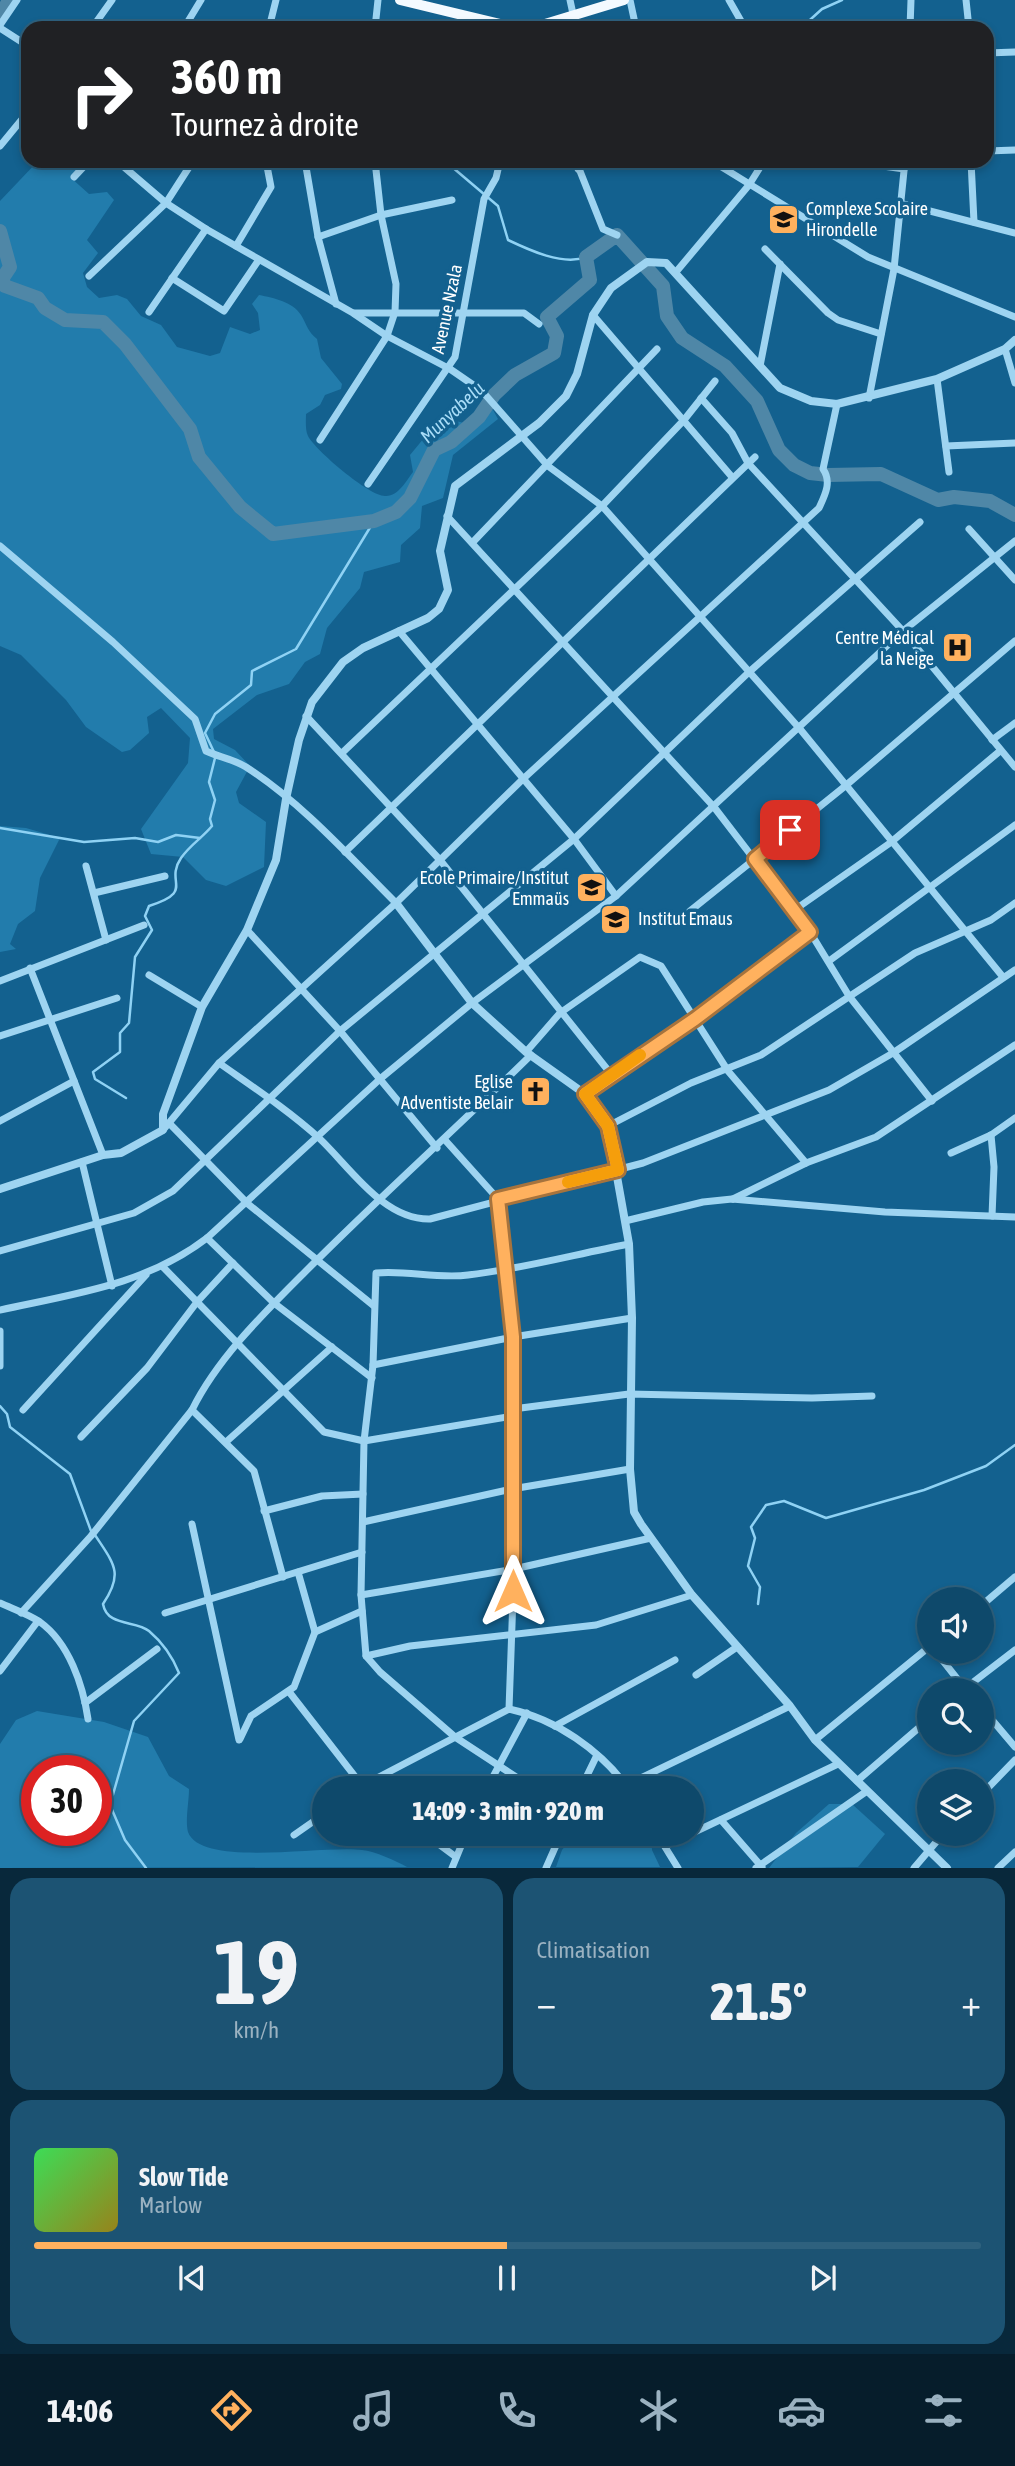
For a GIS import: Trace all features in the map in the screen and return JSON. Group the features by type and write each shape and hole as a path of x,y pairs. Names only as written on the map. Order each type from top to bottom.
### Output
{"highway":[{"path":"400,0 486,21"},
{"path":"557,21 624,0"}],"street":[{"path":"17,0 0,26 21,42"},
{"path":"97,21 112,0"},
{"path":"188,21 201,0"},
{"path":"271,21 276,0"},
{"path":"376,21 377,0"},
{"path":"570,0 573,14"},
{"path":"630,0 634,21"},
{"path":"729,0 741,21"},
{"path":"910,21 911,0"},
{"path":"966,0 968,21"},
{"path":"463,21 465,16"},
{"path":"994,53 1015,52"},
{"path":"0,146 21,120"},
{"path":"994,151 1015,150"},
{"path":"74,177 82,168"},
{"path":"125,168 166,203 206,229 353,313 387,337 450,369 491,400 548,466 602,506 697,617 800,729 844,787 1003,977"},
{"path":"89,276 166,203 188,168"},
{"path":"236,246 271,187 267,168"},
{"path":"306,168 318,237 336,304"},
{"path":"320,440 387,337 395,312 396,284 381,215 376,168"},
{"name":"Avenue Nzala","path":"368,484 450,369 455,358 461,312 486,195 497,168"},
{"path":"578,168 603,229 617,235"},
{"path":"723,168 894,269 1015,317"},
{"path":"676,272 749,185 760,168"},
{"path":"869,398 894,269 905,168"},
{"path":"971,168 974,222"},
{"path":"318,237 381,215 452,200"},
{"path":"902,204 1015,233"},
{"path":"149,312 206,229"},
{"path":"765,249 828,313 838,320 881,334"},
{"path":"172,278 224,311 258,261"},
{"path":"374,1306 248,1203 207,1160 166,1127 163,1114 202,1007 247,930 276,860 286,799 306,716 318,693 342,662 363,648 428,618 439,610 448,590 440,551 455,486 522,436 566,396 577,374 593,315 611,288 646,262 666,263 676,272 780,388 794,396 837,404 869,398 937,379 1005,349 1015,340"},
{"path":"760,366 780,264"},
{"path":"353,313 524,313 539,324"},
{"path":"593,315 732,477"},
{"path":"473,541 548,466 657,349"},
{"path":"1005,349 1015,383"},
{"path":"937,379 949,472"},
{"path":"342,753 602,506 684,420 715,381"},
{"path":"701,398 804,521 904,631 952,694 1015,768"},
{"path":"0,1189 103,1155 121,1153 166,1127 219,1063 396,903 523,779 697,617 819,508 827,492 828,475 823,469 837,404"},
{"path":"946,446 1015,443"},
{"path":"345,852 752,460"},
{"path":"447,516 473,541 663,755 714,807 810,932 849,996 932,1101"},
{"path":"0,1251 134,1213 173,1191 340,1031 574,839 748,673 920,522"},
{"path":"969,529 1015,580"},
{"path":"0,1310 113,1286 147,1275 207,1238 319,1138 380,1079 472,1003 615,895 800,729 904,631 1015,541"},
{"path":"0,546 113,642 195,719 206,751 210,754 221,754 246,768 286,799 345,852 396,903 472,1003 529,1054 585,1094 608,1126 618,1170 629,1244 632,1318 630,1469 635,1512 692,1595 790,1706 815,1740 947,1867"},
{"path":"399,631 574,839 615,895"},
{"path":"690,911 844,787 1015,641"},
{"path":"306,716 440,860 611,1074"},
{"path":"992,740 1015,723"},
{"path":"793,911 890,843 1000,751"},
{"path":"829,961 1015,825"},
{"path":"86,866 106,940"},
{"path":"94,893 165,876"},
{"path":"608,1126 691,1083 728,1071 761,1055 915,953 991,920 1015,903"},
{"path":"0,981 144,925"},
{"path":"247,930 340,1031 437,1148"},
{"path":"585,1094 695,1019 810,932"},
{"path":"21,1613 91,1535 192,1410 204,1387 274,1303 379,1198 445,1140 529,1054 560,1013 640,957 661,966 728,1071 806,1163"},
{"path":"30,968 103,1155"},
{"path":"219,1063 270,1098 319,1138 379,1198 408,1216 421,1219 618,1170 829,1090 893,1053 1003,977 1014,973"},
{"path":"149,975 202,1007"},
{"path":"0,1036 117,998"},
{"path":"732,1199 806,1163 876,1137 1015,1045"},
{"path":"0,1121 74,1081"},
{"path":"951,1153 991,1135 1015,1118"},
{"path":"991,1135 994,1167 992,1216"},
{"path":"445,1140 498,1199 503,1268 513,1337 514,1569 509,1709"},
{"path":"82,1162 113,1286"},
{"path":"625,1221 703,1202 732,1199 885,1212 1015,1217"},
{"path":"207,1238 274,1303 372,1378"},
{"path":"513,1776 455,1737 380,1672 366,1656 361,1595 364,1441 373,1364 376,1273 398,1271 429,1277 468,1275 629,1244"},
{"path":"81,1437 147,1368 197,1302 233,1263"},
{"path":"163,1267 324,1432 364,1441 629,1394 813,1398 872,1396"},
{"path":"23,1410 147,1275"},
{"path":"373,1364 513,1337 632,1318"},
{"path":"0,1331 0,1366"},
{"path":"226,1443 332,1347"},
{"path":"192,1410 254,1471 283,1577"},
{"path":"363,1522 512,1489 630,1469"},
{"path":"264,1511 322,1496 363,1494"},
{"path":"192,1524 239,1740 251,1716 289,1693 315,1632 298,1572"},
{"path":"361,1595 514,1569 651,1538"},
{"path":"166,1614 362,1552"},
{"path":"994,1595 1015,1577"},
{"path":"366,1656 410,1646 512,1637 596,1625 692,1595"},
{"path":"0,1603 38,1621 55,1635 65,1650 85,1703 88,1720"},
{"path":"315,1632 362,1611"},
{"path":"0,1671 38,1621"},
{"path":"696,1675 737,1647"},
{"path":"85,1703 157,1649"},
{"path":"980,1678 1015,1650"},
{"path":"815,1740 917,1657"},
{"path":"555,1726 675,1660"},
{"path":"945,1664 956,1678"},
{"path":"289,1693 352,1776"},
{"path":"647,1776 790,1706"},
{"path":"383,1776 509,1709 527,1713 555,1726 597,1755 615,1776"},
{"path":"492,1776 527,1713"},
{"path":"994,1722 1015,1747"},
{"path":"857,1782 917,1730"},
{"path":"587,1776 597,1755"},
{"path":"994,1782 1015,1760"},
{"path":"704,1828 838,1764"},
{"path":"721,1820 760,1866 867,1791"},
{"path":"294,1835 312,1822"},
{"path":"441,1846 456,1857"},
{"path":"452,1867 461,1846"},
{"path":"546,1867 556,1846"},
{"path":"665,1846 678,1867"},
{"path":"914,1867 931,1846"},
{"path":"998,1867 1015,1852"}],"shaded area":[{"path":"31,168 77,168 70,177 89,194 107,192 114,200 87,240 98,253 83,273 87,287 99,298 117,295 127,299 141,316 161,325 177,347 210,356 220,353 230,327 250,334 260,330 258,313 252,304 259,295 283,301 293,307 317,339 321,358 342,384 341,389 325,395 320,405 306,414 308,436 331,461 355,481 377,494 390,496 398,491 413,472 410,455 429,432 448,419 464,423 479,412 493,410 498,419 453,455 443,498 422,506 420,528 401,545 400,562 364,572 360,588 327,628 320,654 305,662 289,684 257,695 213,729 214,739 235,750 250,766 236,792 239,803 266,822 264,867 226,886 206,880 183,857 151,854 141,829 188,763 190,738 161,708 147,717 149,733 130,750 122,752 86,727 66,700 21,655 0,646 0,201"},
{"path":"0,826 26,828 60,838 40,878 35,911 18,924 10,944 16,949 0,952"},
{"path":"37,1711 104,1722 148,1737 169,1776 189,1789 187,1827 198,1843 215,1849 238,1852 362,1850 379,1854 407,1867 0,1868 0,1744 16,1720"},
{"path":"829,1804 852,1804 885,1834 858,1867 769,1868 796,1833"},
{"path":"565,1846 652,1846 660,1867 556,1867"}],"waterway":[{"name":"Munyabelu","path":"0,17 9,0"},
{"path":"809,21 822,9 842,0"},
{"path":"453,168 498,206 508,240 557,258 567,260 586,257"},
{"name":"Munyabelu","path":"0,231 10,267 2,279 5,286 38,298 45,308 65,320 103,322 125,344 190,429 199,457 240,507 273,534 374,521 396,512 410,498 434,450 451,442 479,417 494,395 515,375 554,353 557,336 547,317 590,280 586,257 617,235 663,286 667,316 682,338 725,366 757,401 779,450 794,465 810,473 828,475 881,474 938,500 954,497 990,501 1015,515"},
{"path":"214,752 205,733 215,714 251,685 252,671 296,649 374,521"},
{"path":"126,1098 95,1079 93,1072 120,1052 120,1033 129,1023 135,957 152,930 145,916 149,906 163,901 175,891 175,874 181,858 212,826 210,819 215,800 209,782 215,758"},
{"path":"0,828 84,842 135,838 158,842 176,835 200,838"},
{"path":"0,1406 7,1414 10,1427 70,1474 91,1531"},
{"path":"758,1604 760,1587 748,1566 755,1538 751,1527 766,1505 784,1501 826,1518 924,1490 986,1466 1015,1445"},
{"path":"95,1535 114,1569 113,1584 103,1604 106,1611 116,1620 149,1631 167,1650 179,1673 134,1721 110,1805 125,1840 146,1868"}],"slow traffic":[{"path":"568,1182 618,1170 608,1126 601,1112 585,1094 640,1055"}],"place":[{"name":"Complexe Scolaire Hirondelle","path":"783,219"},
{"name":"Centre Médical la Neige","path":"957,648"},
{"name":"Ecole Primaire/Institut Emmaüs","path":"592,888"},
{"name":"Institut Emaus","path":"615,919"},
{"name":"Eglise Adventiste Belair","path":"536,1092"}],"route":[{"path":"513,1591 513,1337 503,1268 498,1199 618,1170 608,1126 601,1112 585,1094 695,1019 810,932 755,859 790,830"}]}
